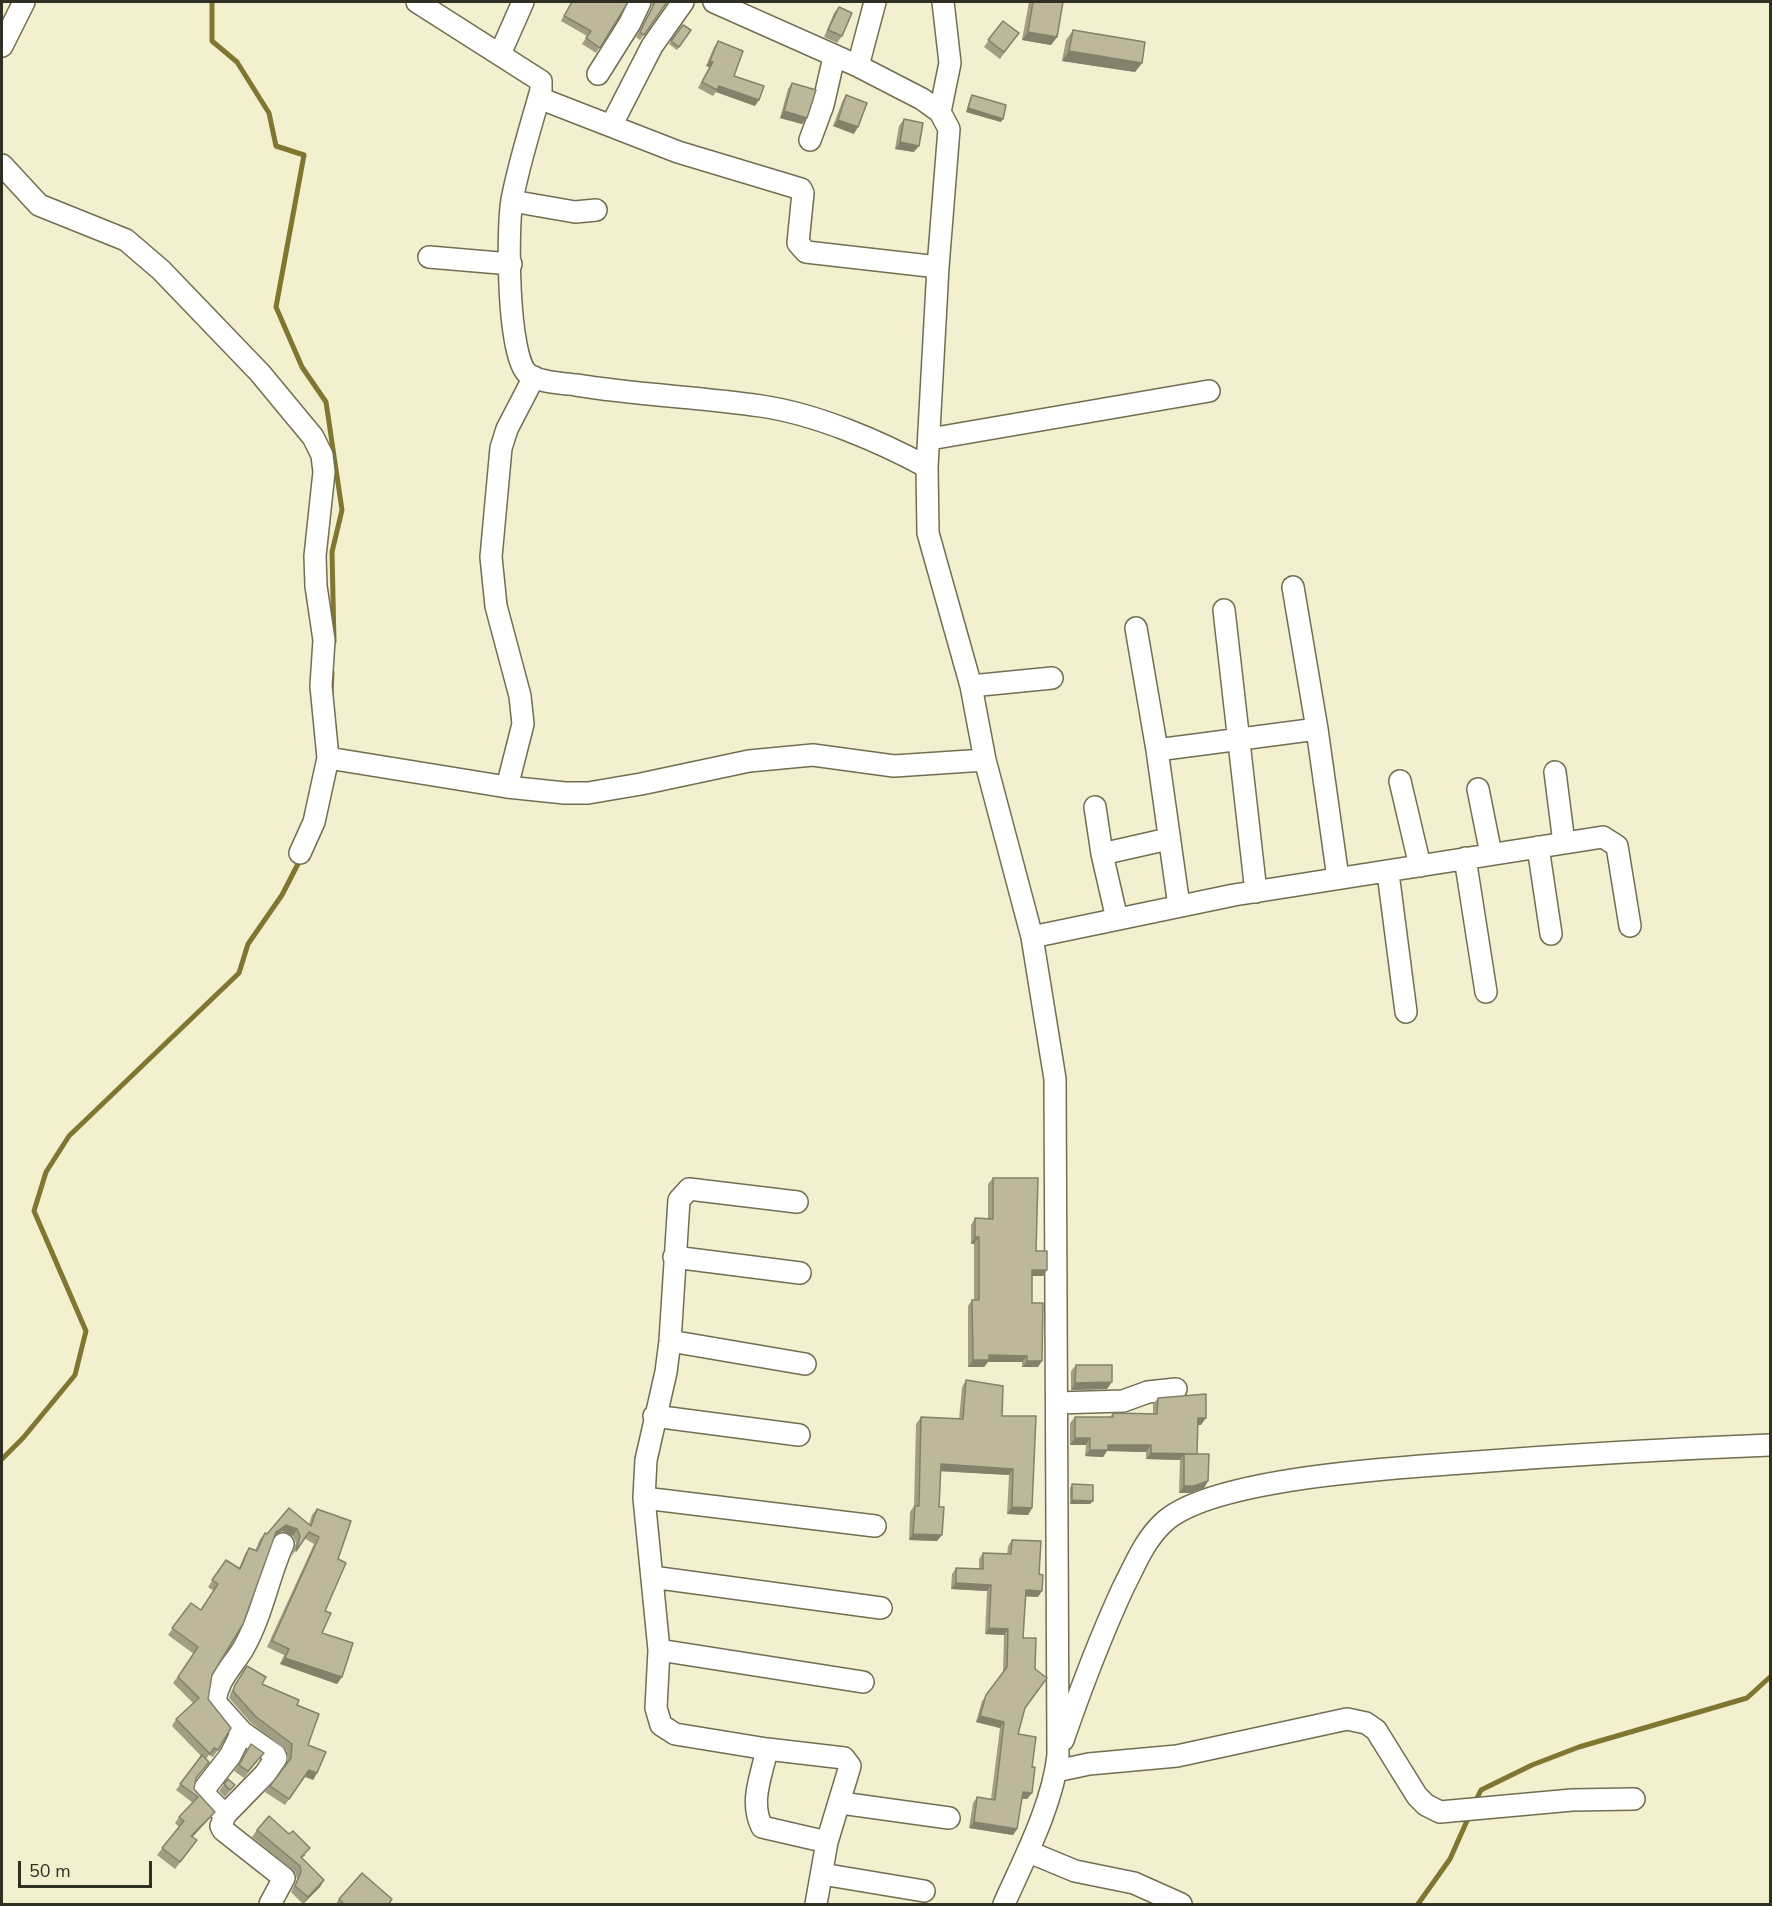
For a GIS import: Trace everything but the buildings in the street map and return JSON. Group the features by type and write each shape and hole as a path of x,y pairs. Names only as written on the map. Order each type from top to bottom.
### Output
{"street":[{"path":"2,46 24,2"},
{"path":"417,2 541,81 539,98 512,201 512,331 522,367 534,377 615,392 763,406 808,417 894,449 927,467"},
{"path":"500,54 523,2"},
{"path":"598,74 630,23 640,2"},
{"path":"611,126 652,46 683,2"},
{"path":"714,2 858,66 922,99 940,112 949,129 950,145 938,267 927,467 928,533 971,686 985,760 1032,937 1055,1079 1057,1763"},
{"path":"858,66 875,2"},
{"path":"940,112 950,63 943,2"},
{"path":"810,140 823,105 834,57"},
{"path":"539,98 678,152 801,189 803,193 798,243 806,252 938,267"},
{"path":"2,165 39,205 126,240 161,270 260,373 313,437 322,455 324,472 315,556 316,586 324,640 321,686 328,758 314,822 300,853"},
{"path":"512,201 574,212 596,210"},
{"path":"429,257 511,264"},
{"path":"507,787 523,724 520,696 496,606 491,557 501,448 507,429 534,377"},
{"path":"930,439 1209,391"},
{"path":"1293,587 1317,729 1338,878"},
{"path":"1224,610 1257,892"},
{"path":"1136,628 1157,750 1179,906"},
{"path":"971,686 1052,678"},
{"path":"1157,750 1239,737 1317,729"},
{"path":"328,758 507,787 588,793 749,761 813,755 894,766 985,760"},
{"path":"1555,772 1564,843"},
{"path":"1400,781 1420,866"},
{"path":"1478,789 1491,854"},
{"path":"1095,807 1102,854 1117,919"},
{"path":"1032,937 1257,892 1338,878 1388,873 1465,858 1603,837 1617,846 1630,926"},
{"path":"1102,854 1168,839"},
{"path":"1538,846 1551,934"},
{"path":"1465,858 1486,992"},
{"path":"1388,873 1406,1012"},
{"path":"797,1202 689,1189 679,1200 670,1341 666,1372 654,1416 646,1460 644,1498 659,1650 656,1708 661,1725 668,1731 848,1761 850,1766 827,1842 816,1905"},
{"path":"674,1257 800,1273"},
{"path":"670,1341 805,1364"},
{"path":"1057,1403 1123,1401 1148,1392 1176,1389"},
{"path":"654,1416 799,1435"},
{"path":"1004,1905 1029,1852 1098,1641 1143,1547 1164,1522 1189,1504 1312,1477 1380,1469 1604,1452 1770,1445"},
{"path":"644,1498 875,1526"},
{"path":"270,1905 284,1883 284,1878 223,1830 221,1826 225,1815 265,1774 276,1758 242,1732 215,1702 222,1677 242,1649 260,1613 272,1568 283,1544"},
{"path":"652,1577 881,1608"},
{"path":"659,1650 863,1682"},
{"path":"1057,1763 1089,1764 1177,1756 1347,1719 1366,1723 1376,1730 1417,1796 1426,1805 1440,1812 1572,1800 1634,1799"},
{"path":"225,1815 202,1791 225,1764 242,1732"},
{"path":"767,1749 755,1801 756,1816 762,1827 827,1842"},
{"path":"840,1803 949,1818"},
{"path":"1029,1852 1075,1870 1134,1882 1181,1905"},
{"path":"822,1874 924,1891"}],"waterway":[{"path":"212,2 212,41 237,62 269,113 276,146 304,155 276,307 302,367 326,402 342,510 332,552 334,642"},
{"path":"331,693 332,672"},
{"path":"2,1459 23,1438 75,1375 86,1331 34,1211 46,1172 69,1136 239,973 248,944 282,895 301,858"},
{"path":"1475,1802 1481,1790 1532,1765 1579,1747 1747,1698 1770,1677"},
{"path":"1418,1904 1450,1859 1470,1814"}]}
